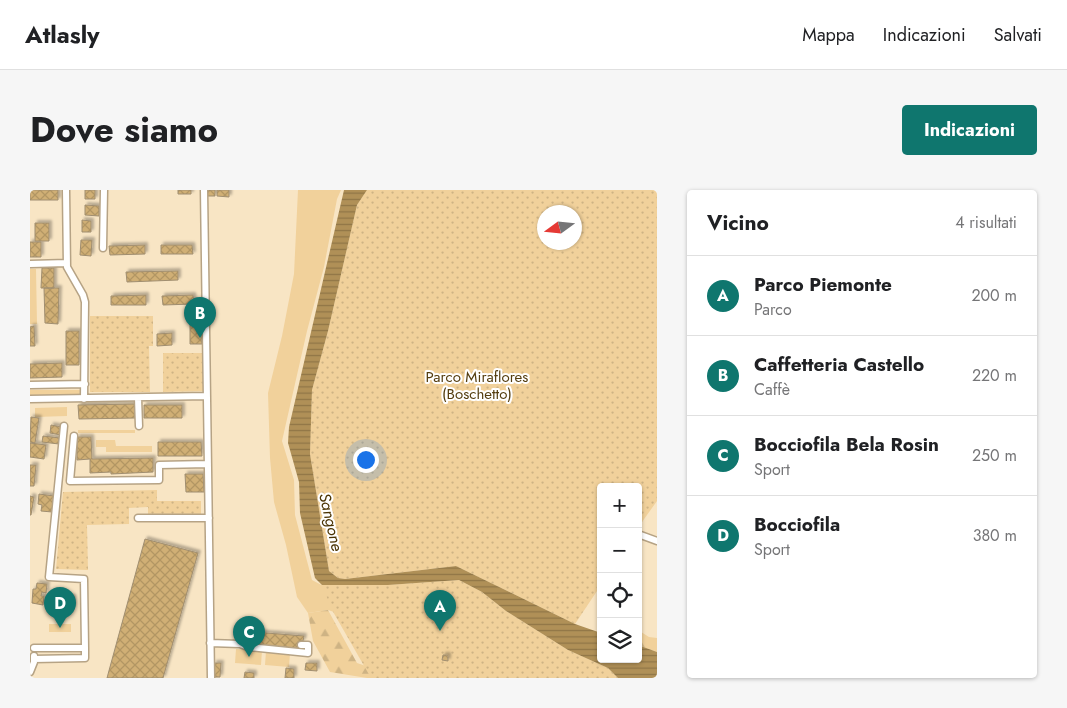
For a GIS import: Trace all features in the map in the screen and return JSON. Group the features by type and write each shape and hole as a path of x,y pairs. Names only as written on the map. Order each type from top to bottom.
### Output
{"street":[{"path":"66,190 68,270 84,298 84,399"},
{"path":"103,248 104,190"},
{"path":"204,190 211,678"},
{"path":"30,264 67,263"},
{"path":"30,385 85,384"},
{"path":"30,399 207,396"},
{"path":"138,398 139,426"},
{"path":"33,661 85,658 84,580 49,577 64,426"},
{"path":"74,436 70,481 159,480 159,464 208,464"},
{"path":"138,518 209,518"},
{"path":"642,535 657,541"},
{"path":"210,643 240,644 253,641"},
{"path":"240,644 248,647 308,653 308,645 301,645"},
{"path":"30,672 33,661 32,648 85,648"}],"green space":[{"path":"298,190 341,190 337,199 324,267 307,331 282,441 294,480 295,515 312,580 331,590 370,624 328,610 308,613 297,597 286,545 274,502 270,458 268,393 282,336 294,274"},
{"name":"Parco Miraflores (Boschetto)","path":"367,190 657,190 657,501 642,522 642,483 597,483 597,591 575,624 456,566 345,579 338,578 329,571 310,454 312,390 328,331 357,205"},
{"path":"30,269 36,269 37,324 30,324"},
{"path":"90,316 153,316 153,346 149,346 150,392 90,392"},
{"path":"163,353 203,353 204,391 163,392"},
{"path":"30,390 80,390 81,394 30,396"},
{"path":"67,407 67,416 35,417 35,408"},
{"path":"78,430 135,430 135,433 78,433"},
{"path":"96,440 115,440 116,446 152,446 152,452 106,452 106,447 96,447"},
{"path":"157,490 157,501 201,501 201,514 148,514 148,507 129,508 129,524 87,525 88,570 56,569 63,492"},
{"path":"459,580 482,592 506,611 568,650 608,668 618,678 371,678 332,610 322,585 388,585"},
{"path":"328,610 357,663 402,678 367,678 330,672 313,641 308,613"},
{"path":"49,624 71,624 71,632 49,632"},
{"path":"642,633 649,637 657,638 657,652 642,646"},
{"path":"236,649 262,650 261,665 235,663"},
{"path":"266,651 290,653 289,667 265,665"}],"shaded area":[{"path":"344,190 367,190 357,205 328,331 312,390 310,454 329,571 338,578 345,579 456,566 575,624 597,632 597,663 642,663 642,646 657,652 657,678 618,678 608,668 568,650 506,611 482,592 459,580 388,585 322,585 315,578 300,513 299,482 288,443 289,427"}],"building":[{"path":"30,190 58,190 58,200 30,200"},
{"path":"85,190 95,190 95,199 85,199"},
{"path":"178,190 191,190 191,194 178,194"},
{"path":"206,190 215,190 215,196 206,196"},
{"path":"217,190 229,190 229,197 217,196"},
{"path":"85,205 99,206 99,216 85,215"},
{"path":"82,220 91,221 91,232 82,232"},
{"path":"35,223 49,223 49,241 35,241"},
{"path":"81,240 92,240 91,256 80,255"},
{"path":"30,242 41,242 41,257 30,257"},
{"path":"145,245 145,254 110,255 109,246"},
{"path":"161,245 192,245 193,254 161,254"},
{"path":"42,268 54,268 54,288 41,288"},
{"path":"178,271 178,280 127,282 126,272"},
{"path":"44,288 59,288 58,324 45,323"},
{"path":"146,295 146,305 111,305 111,296"},
{"path":"193,295 194,304 163,305 162,296"},
{"path":"190,313 201,313 202,344 190,344"},
{"path":"34,326 35,346 30,346 30,327"},
{"path":"66,331 79,331 79,365 66,365"},
{"path":"172,333 172,345 157,346 157,334"},
{"path":"62,363 62,377 30,378 30,364"},
{"path":"135,404 135,418 79,419 78,405"},
{"path":"144,405 182,405 182,418 144,418"},
{"path":"31,417 39,418 35,443 30,442"},
{"path":"51,425 62,427 61,435 50,433"},
{"path":"43,436 60,438 59,444 42,442"},
{"path":"77,437 91,437 92,459 153,458 153,472 90,473 90,459 77,460"},
{"path":"158,442 201,442 202,456 158,456"},
{"path":"30,443 46,445 44,459 30,457"},
{"path":"30,465 36,465 34,486 30,486"},
{"path":"185,474 203,474 204,492 186,492"},
{"path":"39,494 54,496 52,512 41,511 42,505 38,504"},
{"path":"30,496 34,497 31,515 30,515"},
{"path":"145,539 198,553 163,678 107,678"},
{"path":"37,583 47,584 46,593 42,592 41,596 44,596 43,605 32,603 33,589 36,589"},
{"path":"68,597 73,597 73,607 67,607"},
{"path":"254,632 304,636 303,641 301,641 301,650 253,646"},
{"path":"443,655 448,655 448,661 442,660"},
{"path":"214,663 221,663 220,677 214,677"},
{"path":"306,663 317,663 317,671 305,670"},
{"path":"286,668 294,669 294,678 285,678"},
{"path":"245,672 254,673 254,678 244,678"}],"place":[{"name":"Caffetteria Castello","path":"200,338"},
{"name":"Bocciofila","path":"60,628"},
{"name":"Parco Piemonte","path":"440,631"},
{"name":"Bocciofila Bela Rosin","path":"249,657"}],"water label":[{"name":"Sangone","path":"331,522"}]}
